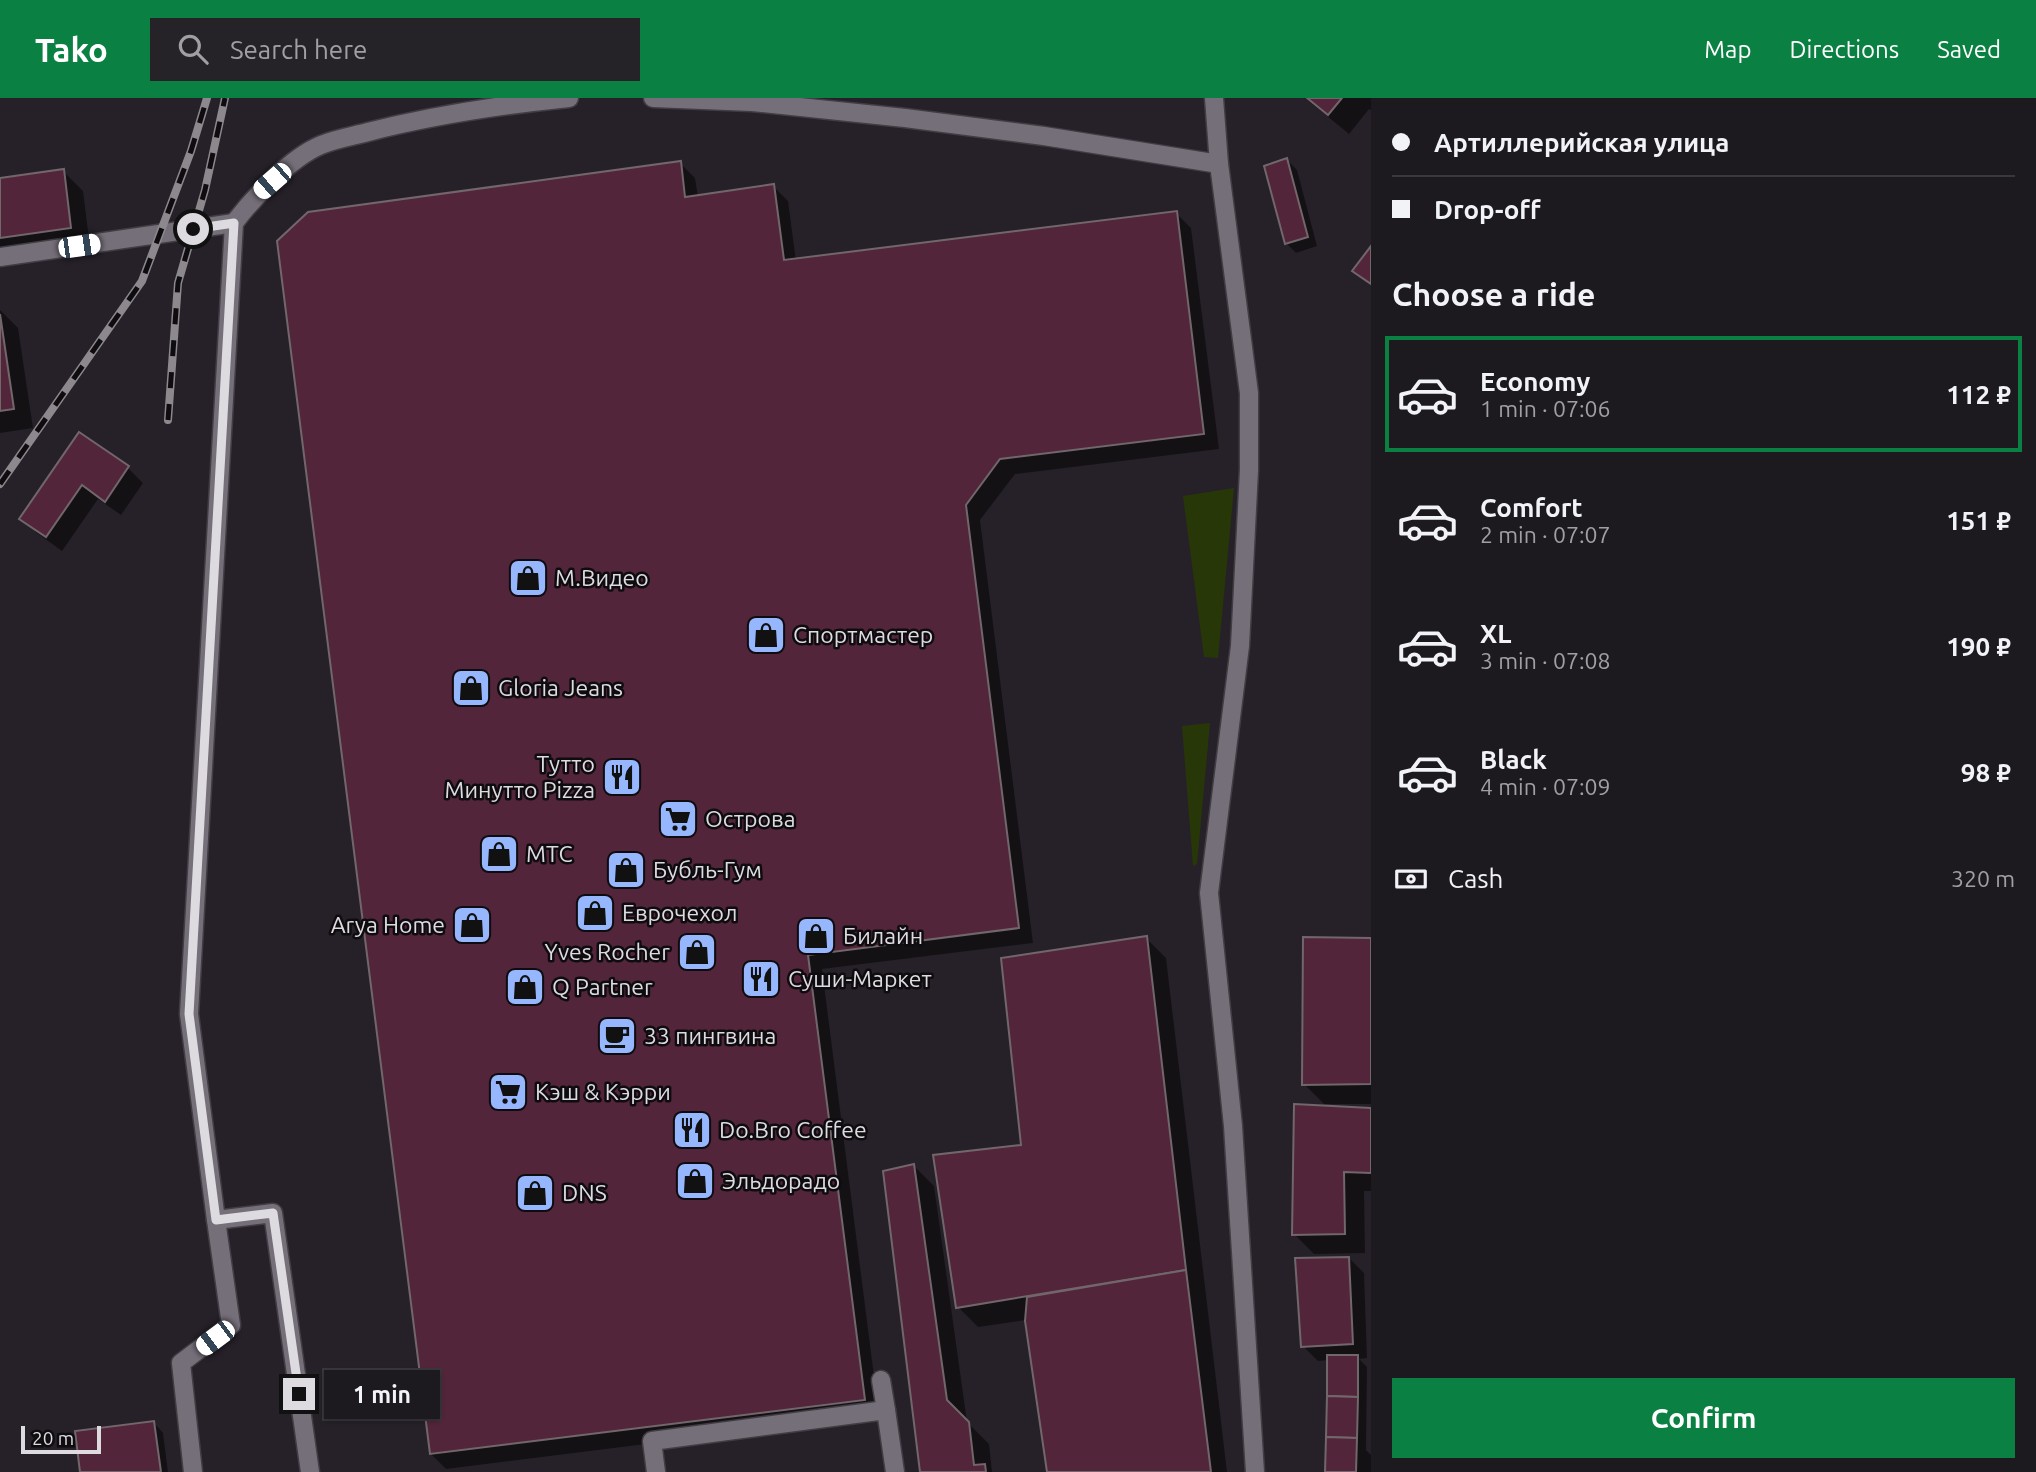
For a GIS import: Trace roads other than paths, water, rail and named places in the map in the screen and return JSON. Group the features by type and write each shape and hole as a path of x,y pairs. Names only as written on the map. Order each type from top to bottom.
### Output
{"street":[{"path":"193,1472 180,1363 232,1325 189,1014 234,223 252,199 292,164 320,145 410,121 487,107 569,98"},
{"path":"653,98 752,102 905,118 1057,138 1219,164"},
{"path":"1214,98 1219,164 1249,393 1249,470 1240,646 1209,893 1233,1126 1255,1472"},
{"path":"0,257 234,223"},
{"path":"216,1220 273,1213 310,1472"},
{"path":"881,1380 895,1472"},
{"path":"656,1472 652,1441 886,1410"}],"railway":[{"path":"0,484 142,281 191,151 207,98"},
{"path":"168,420 178,283 205,190 225,98"}],"place":[{"name":"М.Видео","path":"528,578"},
{"name":"Спортмастер","path":"766,635"},
{"name":"Gloria Jeans","path":"471,688"},
{"name":"Тутто Минутто Pizza","path":"622,777"},
{"name":"Острова","path":"678,819"},
{"name":"МТС","path":"499,854"},
{"name":"Бубль-Гум","path":"626,870"},
{"name":"Еврочехол","path":"595,913"},
{"name":"Arya Home","path":"472,925"},
{"name":"Билайн","path":"816,936"},
{"name":"Yves Rocher","path":"697,952"},
{"name":"Суши-Маркет","path":"761,979"},
{"name":"Q Partner","path":"525,987"},
{"name":"33 пингвина","path":"617,1036"},
{"name":"Кэш & Кэрри","path":"508,1092"},
{"name":"Do.Bro Coffee","path":"692,1130"},
{"name":"Эльдорадо","path":"695,1181"},
{"name":"DNS","path":"535,1193"}]}
